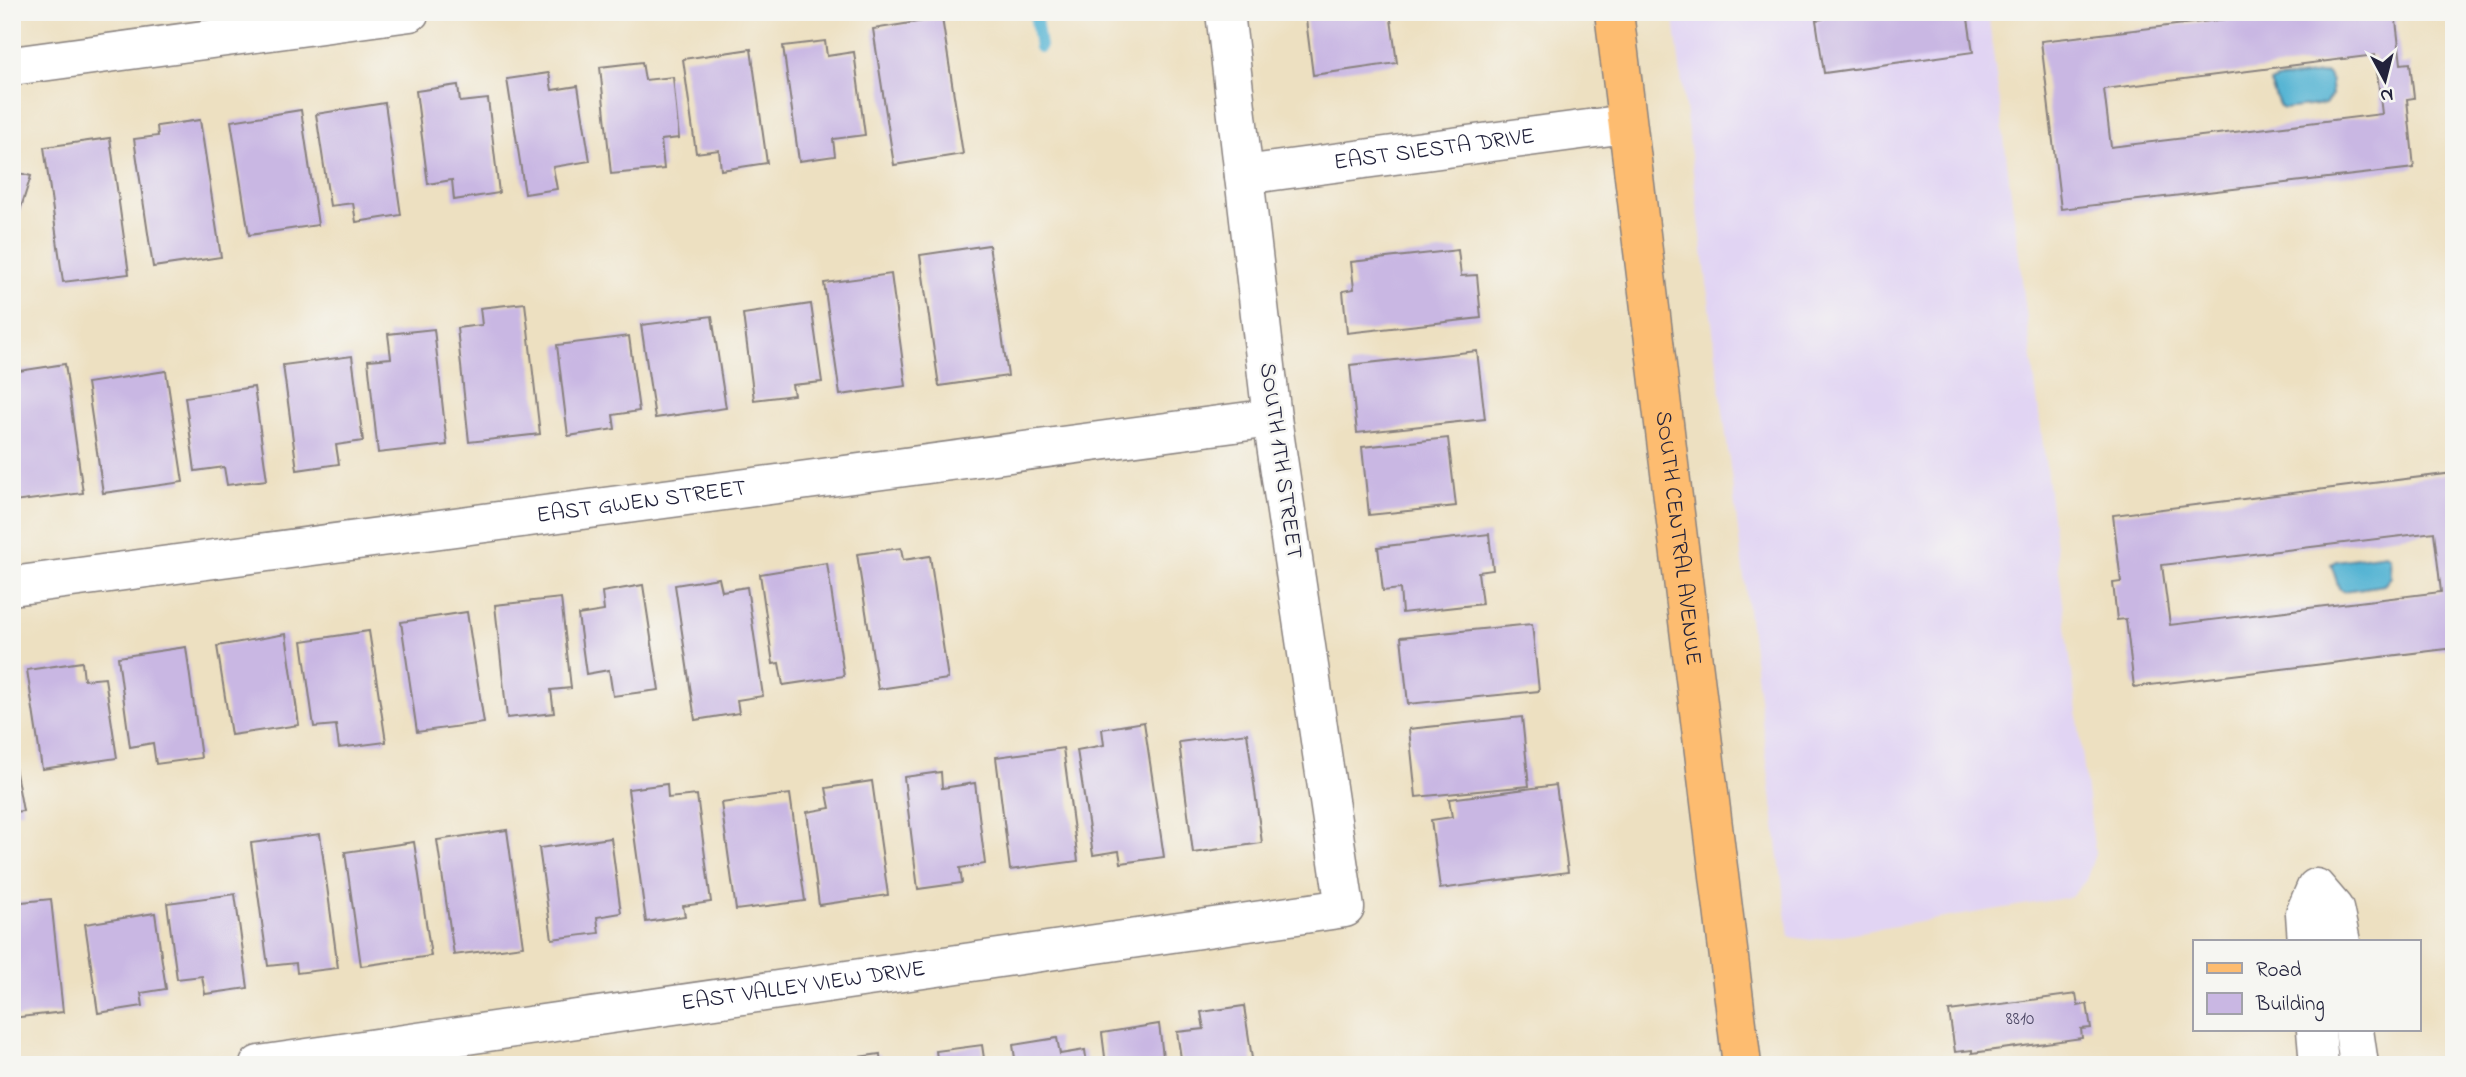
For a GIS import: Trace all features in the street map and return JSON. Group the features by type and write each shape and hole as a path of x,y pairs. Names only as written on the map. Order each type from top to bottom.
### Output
{"main road":[{"name":"SOUTH CENTRAL AVENUE","path":"1614,12 1742,1065"}],"street":[{"path":"12,66 410,12"},
{"name":"SOUTH 1TH STREET","path":"1225,12 1272,418 1345,908"},
{"name":"EAST SIESTA DRIVE","path":"1244,175 1626,124"},
{"name":"EAST GWEN STREET","path":"12,586 1272,418"},
{"path":"2307,940 2305,913 2316,888 2334,909 2341,940"},
{"name":"EAST VALLEY VIEW DRIVE","path":"259,1065 1345,908"},
{"path":"2316,1032 2319,1065"},
{"path":"2354,1032 2359,1065"}],"shaded area":[{"path":"1673,12 1988,12 2095,854 2086,880 2071,897 1811,940 1789,937"}],"water":[{"path":"2327,73 2330,76 2332,95 2325,104 2284,109 2280,107 2270,83"},
{"path":"2386,554 2390,558 2391,577 2384,585 2344,591 2339,588 2331,564"}],"building":[{"path":"1305,12 1390,12 1397,63 1313,75"},
{"path":"1823,12 1967,12 1973,52 1824,73 1816,20 1823,19"},
{"path":"2285,12 2395,12 2401,64 2410,63 2414,98 2407,99 2414,168 2061,209 2041,41","holes":["2375,55 2382,114 2111,147 2104,89"]},
{"path":"942,18 963,154 894,165 873,29"},
{"path":"825,41 827,56 854,52 865,135 833,139 835,156 799,161 783,46"},
{"path":"751,49 767,163 721,170 719,150 696,153 683,59"},
{"path":"642,62 645,80 673,77 679,138 661,140 664,169 611,174 600,67"},
{"path":"549,73 552,90 578,86 590,161 553,167 557,189 525,194 507,79"},
{"path":"458,85 460,102 488,99 499,193 454,200 452,180 428,184 416,91"},
{"path":"385,103 401,215 356,222 353,203 330,206 316,114"},
{"path":"301,110 318,225 249,235 231,121"},
{"path":"200,120 221,257 153,267 134,139 158,136 157,126"},
{"path":"110,138 129,274 63,282 44,147"},
{"path":"12,171 31,176 13,233 12,233"},
{"path":"989,245 1008,376 939,386 920,255"},
{"path":"1458,250 1461,276 1477,275 1481,318 1347,333 1343,291 1354,289 1351,262"},
{"path":"891,274 906,386 840,395 824,283"},
{"path":"525,303 540,434 469,442 457,328 482,325 480,308"},
{"path":"811,304 822,382 792,385 794,395 754,400 743,314"},
{"path":"712,316 726,408 655,418 641,325"},
{"path":"434,329 447,445 378,453 368,360 391,358 388,334"},
{"path":"629,336 639,411 613,415 615,429 568,436 557,345"},
{"path":"1477,351 1485,419 1357,433 1350,365"},
{"path":"352,356 363,441 336,445 339,464 297,470 283,365"},
{"path":"65,364 83,493 14,502 12,372"},
{"path":"166,371 183,482 103,493 87,383"},
{"path":"254,387 267,480 227,485 224,467 195,471 185,397"},
{"path":"1448,438 1456,506 1369,515 1362,447"},
{"path":"2454,473 2454,648 2134,687 2126,619 2117,620 2113,583 2121,582 2113,515","holes":["2434,532 2441,592 2170,625 2162,565"]},
{"path":"1489,534 1493,570 1478,572 1482,604 1402,613 1400,589 1383,591 1378,547"},
{"path":"901,548 903,560 930,556 948,679 878,689 857,554"},
{"path":"827,563 844,676 783,685 779,663 773,664 760,574"},
{"path":"719,578 722,591 747,587 763,696 737,700 739,713 695,720 675,585"},
{"path":"643,585 659,690 613,696 609,670 586,674 578,615 604,611 602,592"},
{"path":"561,598 571,688 551,690 554,713 507,718 495,605"},
{"path":"467,612 484,723 417,732 401,622"},
{"path":"1532,624 1539,691 1408,704 1401,637"},
{"path":"369,631 386,742 339,748 336,725 314,727 302,641"},
{"path":"286,634 299,725 231,735 217,646"},
{"path":"186,647 201,758 156,764 153,743 130,747 118,657"},
{"path":"82,662 84,680 105,678 117,758 42,769 27,670"},
{"path":"1522,717 1529,786 1416,797 1409,729"},
{"path":"1144,722 1164,857 1121,863 1119,851 1093,855 1077,750 1104,745 1102,729"},
{"path":"1247,733 1262,843 1193,853 1179,742"},
{"path":"1063,748 1078,861 1010,870 996,757"},
{"path":"12,751 23,811 12,812"},
{"path":"941,772 942,788 975,783 985,864 960,868 962,883 918,889 904,777"},
{"path":"872,781 888,895 819,905 807,812 830,808 826,788"},
{"path":"667,784 668,798 697,795 711,902 683,906 685,916 646,922 628,789"},
{"path":"1556,785 1568,872 1440,889 1431,820 1452,817 1449,799"},
{"path":"790,794 805,901 736,910 721,803"},
{"path":"507,830 523,946 454,955 437,840"},
{"path":"320,834 338,968 297,973 296,963 268,966 251,843"},
{"path":"611,838 621,913 597,917 599,933 552,939 539,848"},
{"path":"414,842 431,956 361,966 345,852"},
{"path":"235,894 248,988 205,994 202,976 177,979 167,903"},
{"path":"51,899 63,1012 12,1018 12,903"},
{"path":"155,913 166,989 141,993 143,1006 98,1013 85,924"},
{"path":"2076,994 2078,1006 2087,1004 2091,1028 2081,1029 2082,1038 1972,1053 1972,1050 1955,1052 1949,1011"},
{"path":"1244,1006 1253,1065 1182,1065 1177,1032 1204,1029 1201,1012"},
{"path":"1159,1024 1164,1065 1106,1065 1102,1033"},
{"path":"1057,1038 1060,1054 1085,1050 1087,1065 1016,1065 1013,1045"},
{"path":"982,1045 985,1065 938,1065 936,1051"},
{"path":"880,1054 881,1065 838,1065 837,1060"}],"waterway":[{"path":"1035,12 1040,47"}]}
